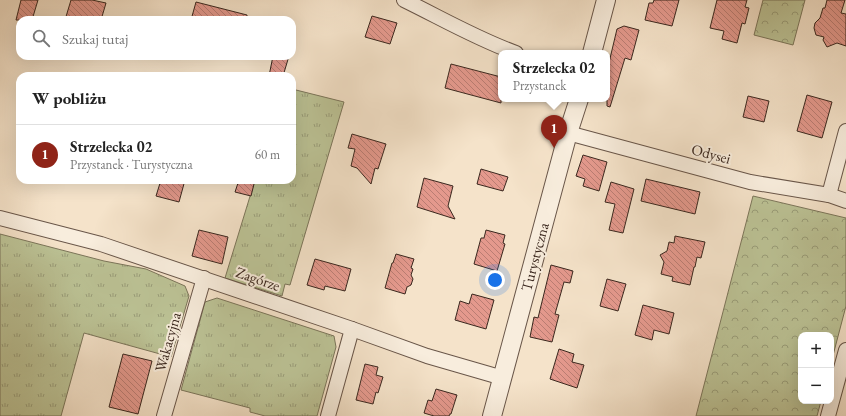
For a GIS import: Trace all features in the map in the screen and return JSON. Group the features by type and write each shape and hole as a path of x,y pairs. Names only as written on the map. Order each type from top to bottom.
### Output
{"street":[{"path":"404,0 430,12 471,35 508,50"},
{"path":"593,50 606,0"},
{"name":"Turystyczna","path":"492,416 568,133 578,102"},
{"path":"829,195 846,131"},
{"name":"Odysei","path":"568,133 750,182 829,195 846,201"},
{"name":"Zagórze","path":"0,218 101,244 204,278 427,356 503,378"},
{"name":"Wakacyjna","path":"164,416 204,278"},
{"path":"328,416 352,329"},
{"path":"828,416 846,350"}],"green space":[{"path":"763,0 805,0 793,45 754,35"},
{"path":"296,90 344,102 290,285 285,284 282,296 225,278 254,184 296,184"},
{"path":"753,196 846,218 846,306 834,352 834,332 798,332 798,404 820,404 817,416 696,416"},
{"path":"0,234 104,261 146,269 185,286 189,296 171,357 84,333 61,416 0,416"},
{"path":"217,298 334,336 336,347 317,416 265,416 250,412 250,408 181,390 205,302"}],"building":[{"path":"21,0 38,0 33,16 17,16"},
{"path":"71,0 92,0 106,3 102,16 66,16"},
{"path":"654,0 679,0 672,26 645,20 649,3 653,3"},
{"path":"717,0 747,0 745,7 749,8 745,24 742,23 737,43 722,39 724,31 710,28"},
{"path":"827,0 845,0 841,13 846,14 846,46 837,43 827,47 823,40 824,37 816,35 814,28 815,23 820,18"},
{"path":"196,2 247,15 247,16 192,16"},
{"path":"372,16 397,23 390,44 365,37"},
{"path":"624,26 639,30 631,60 625,58 610,107 607,106 607,102 610,102 610,58 617,29"},
{"path":"272,60 288,60 284,72 270,72"},
{"path":"451,64 498,76 498,102 501,103 445,88"},
{"path":"807,95 832,102 822,138 797,131"},
{"path":"748,96 769,101 764,122 743,117"},
{"path":"352,134 386,144 378,169 375,168 371,184 357,168 351,166 355,149 348,148"},
{"path":"583,155 607,162 599,191 583,186 585,179 576,176"},
{"path":"481,169 508,177 503,191 477,184"},
{"path":"424,178 453,186 448,206 455,219 417,207"},
{"path":"646,179 700,192 695,214 641,201"},
{"path":"611,182 634,189 623,233 609,230 615,204 605,202"},
{"path":"160,184 184,184 179,202 156,196"},
{"path":"238,184 254,184 251,196 235,192"},
{"path":"199,230 228,237 222,264 192,256"},
{"path":"486,230 505,235 503,243 505,244 497,271 474,264 481,238 484,238"},
{"path":"675,236 705,242 701,258 697,257 690,285 672,281 673,277 661,274 664,262 660,255 667,251 669,242 674,243"},
{"path":"396,254 414,259 411,268 413,269 411,275 413,279 411,285 407,287 405,294 385,288"},
{"path":"315,259 351,269 345,291 325,286 324,290 307,285"},
{"path":"551,265 573,271 570,283 564,282 555,314 559,315 552,342 530,337 534,317 538,318"},
{"path":"607,279 626,284 618,311 600,306"},
{"path":"472,294 494,300 486,329 455,320 460,301 469,304"},
{"path":"643,305 674,313 669,334 654,330 652,340 635,335"},
{"path":"559,349 574,354 572,362 584,365 577,388 550,379"},
{"path":"123,354 152,361 138,414 109,407"},
{"path":"365,364 378,367 376,375 383,377 378,393 376,392 373,404 356,400"},
{"path":"436,389 457,395 449,416 434,416 424,413 428,400 432,401"}],"place":[{"name":"Strzelecka 02","path":"554,148"}]}
